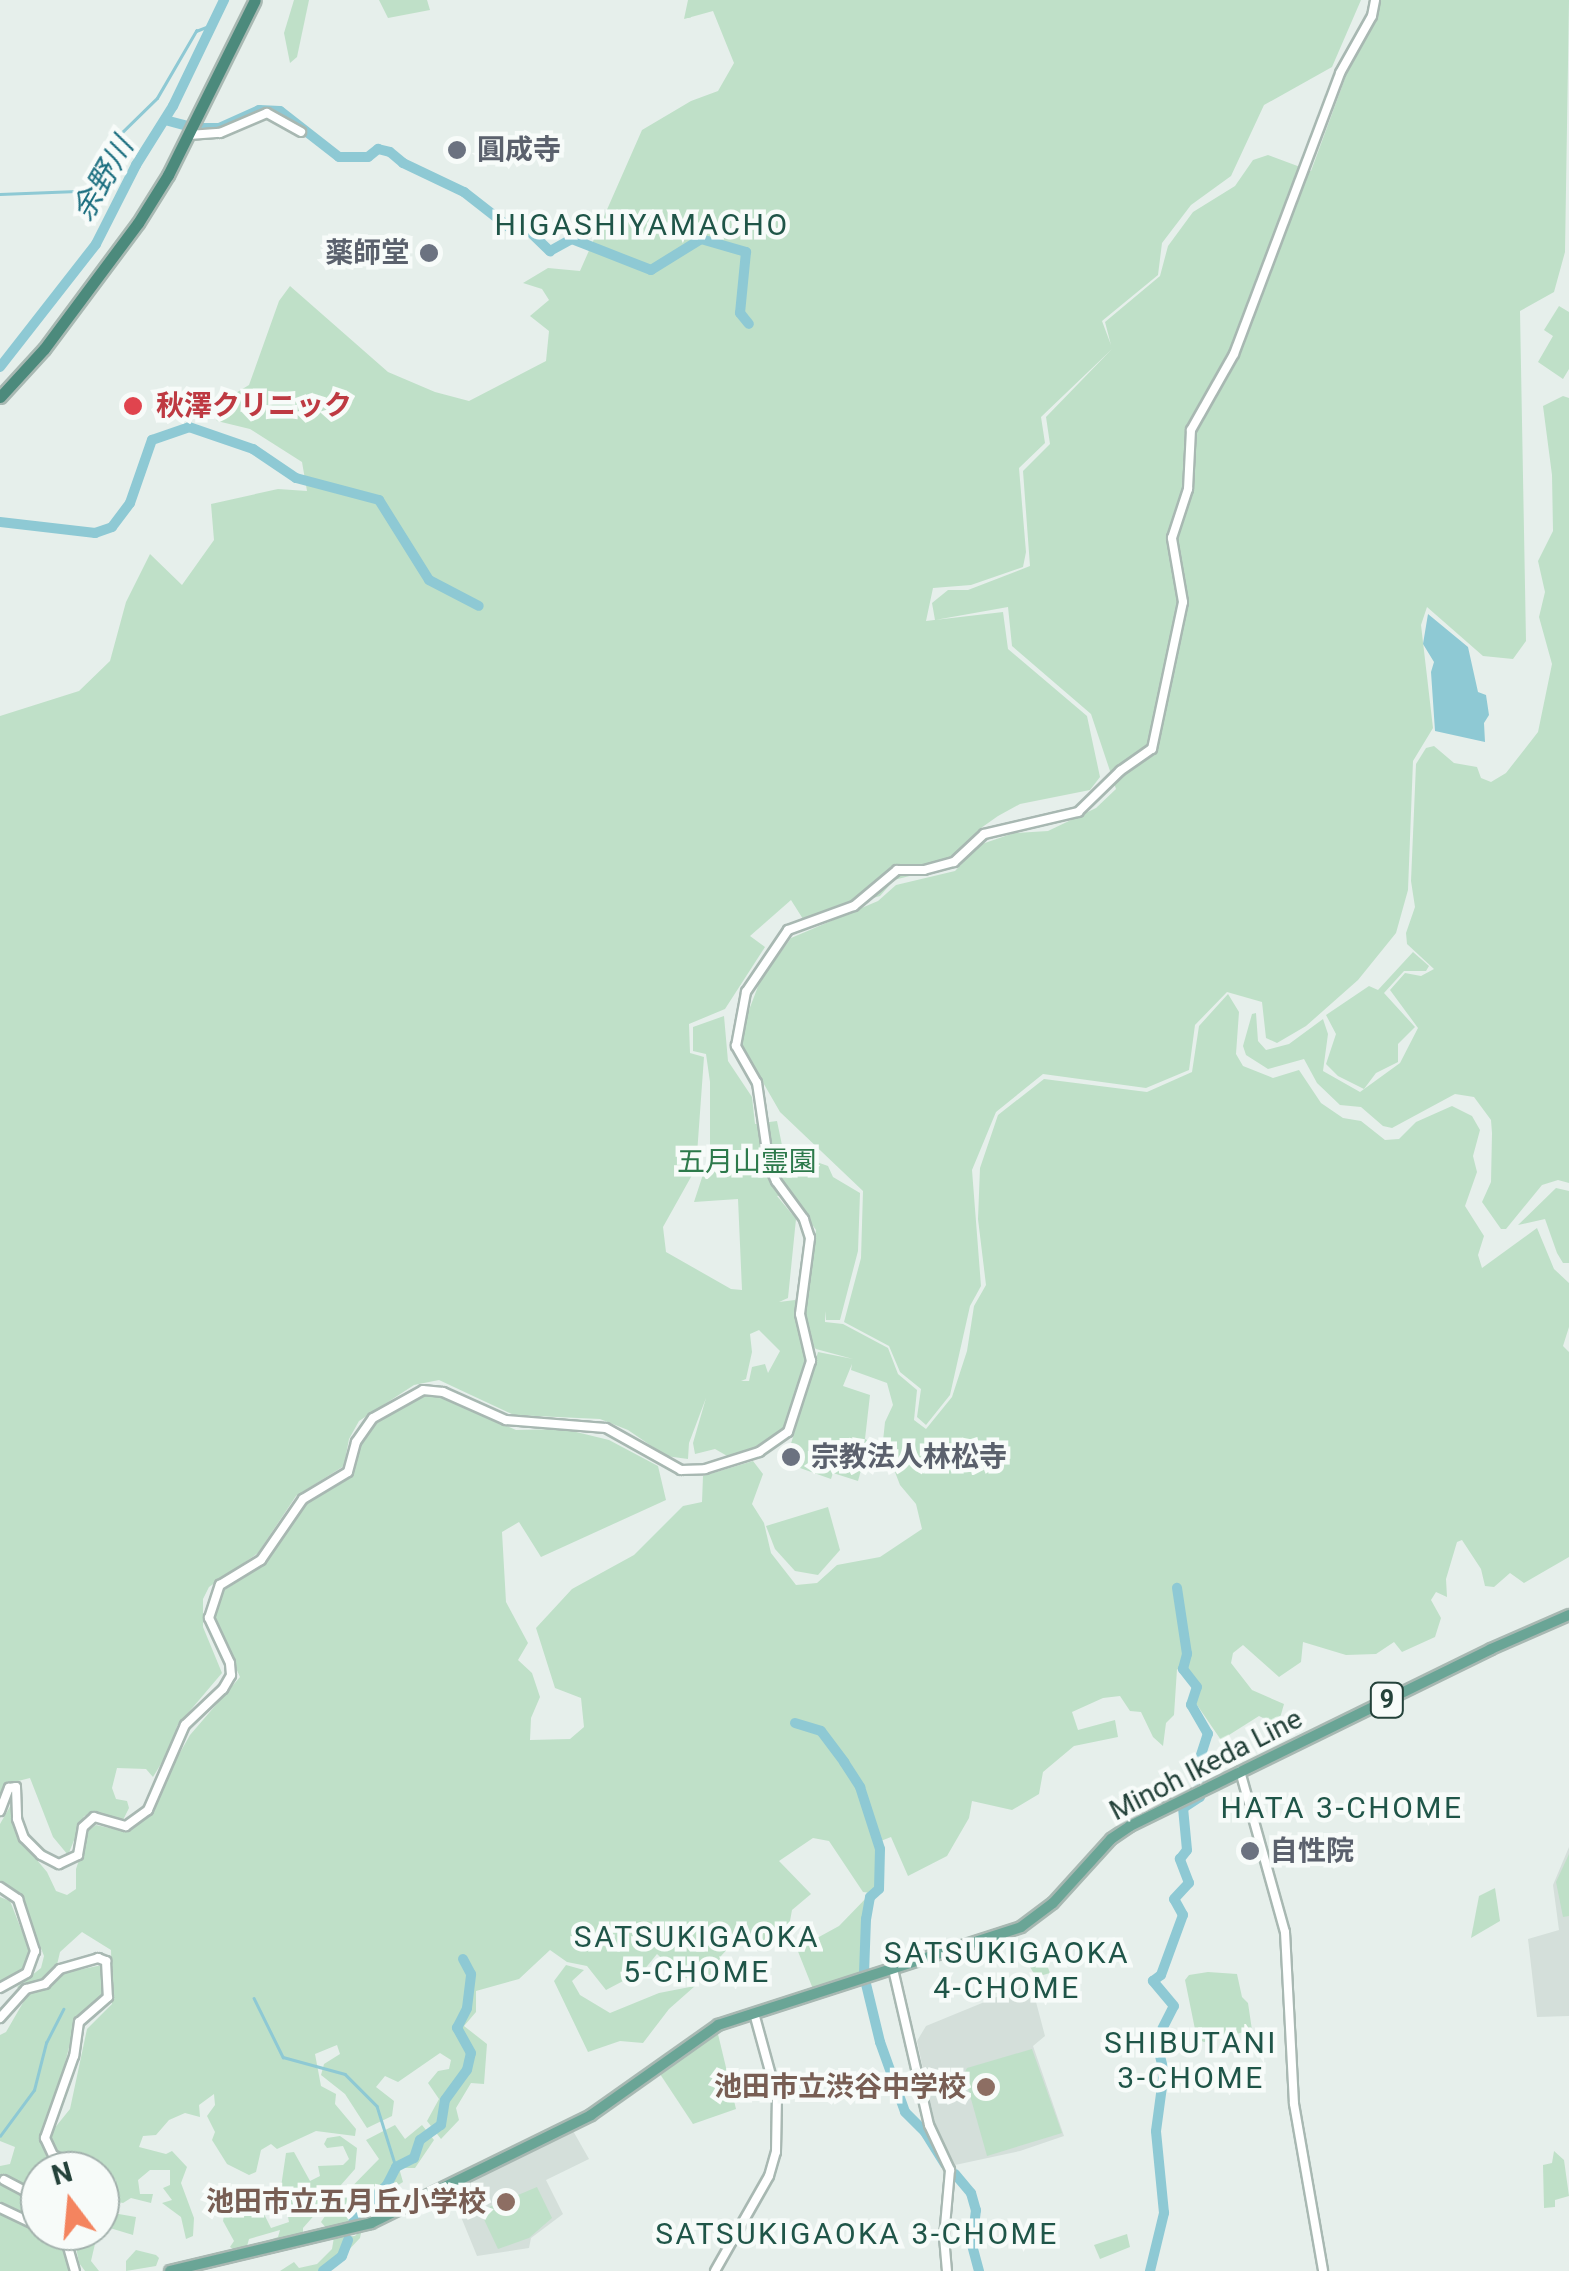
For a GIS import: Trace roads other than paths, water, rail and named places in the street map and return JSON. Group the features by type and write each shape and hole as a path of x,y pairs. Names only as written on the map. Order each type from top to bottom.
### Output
{"highway":[{"path":"0,397 44,349 105,270 189,135 255,0"}],"main road":[{"name":"Minoh Ikeda Line","path":"170,2271 388,2216 590,2115 702,2033 1021,1928 1053,1903 1118,1833 1569,1616"}],"street":[{"path":"0,1811 9,1788 16,1788 16,1819 24,1838 41,1855 60,1864 78,1855 88,1820 100,1816 126,1826 148,1810 185,1725 223,1689 231,1675 209,1618 220,1586 261,1560 294,1506 348,1472 356,1442 373,1418 423,1390 443,1392 506,1420 606,1428 681,1470 705,1469 781,1440 811,1361 800,1314 810,1238 804,1219 769,1164 757,1083 736,1046 746,992 788,930 854,906 897,870 924,870 954,862 984,834 1078,812 1112,778 1152,749 1183,602 1172,538 1188,489 1191,430 1234,354 1340,73 1372,16 1375,0"},
{"path":"189,135 220,133 268,113 301,132"},
{"path":"1240,1771 1286,1942 1294,2104 1323,2271"},
{"path":"0,1888 18,1899 34,1956 27,1972 0,1988"},
{"path":"0,2018 26,1989 45,1984 60,1970 98,1958 106,1961 108,1997 79,2022 74,2056 45,2138 51,2151"},
{"path":"893,1969 928,2125 950,2170 947,2271"},
{"path":"715,2271 769,2176 776,2152 777,2097 754,2013"}],"water":[{"path":"1428,614 1468,647 1478,692 1486,695 1489,715 1484,723 1485,742 1435,731 1431,672 1434,662 1423,644"}],"waterway":[{"name":"余野川","path":"0,367 96,244 136,165 173,106 224,0"},
{"path":"87,189 95,186 106,148 157,98 196,31 212,25"},
{"path":"199,128 219,128 259,110 280,111 339,157 368,157 378,149 390,152 403,163 464,192 510,228 530,232 550,251 572,239 651,270 701,239 746,252 740,313 749,324"},
{"path":"165,120 187,126"},
{"path":"0,194 77,191"},
{"path":"0,522 95,533 112,527 130,503 152,440 189,427 253,449 296,478 379,500 429,580 479,606"},
{"path":"1150,2271 1164,2213 1156,2131 1164,2072 1156,2041 1174,2006 1153,1981 1161,1975 1183,1915 1174,1899 1189,1883 1180,1859 1187,1850 1183,1808 1200,1797 1198,1764 1208,1734 1191,1705 1197,1687 1183,1669 1187,1654 1177,1588"},
{"path":"795,1723 821,1731 844,1762 860,1787 880,1849 879,1889 870,1897 866,1919 864,1974"},
{"path":"353,2218 387,2185 396,2167 414,2158 420,2140 441,2125 445,2100 467,2070 471,2053 457,2028 467,2008 471,1974 463,1959"},
{"path":"866,1984 880,2042 905,2112 925,2132 945,2164"},
{"path":"254,1998 283,2057 345,2074 377,2106 396,2167"},
{"path":"0,2136 34,2090 46,2043 63,2009"},
{"path":"955,2174 971,2193 976,2210 972,2245 979,2271"},
{"path":"323,2271 342,2256 348,2240"}],"place":[{"name":"圓成寺","path":"457,150"},
{"name":"薬師堂","path":"429,253"},
{"name":"秋澤クリニック","path":"133,406"},
{"name":"宗教法人林松寺","path":"791,1457"},
{"name":"自性院","path":"1250,1851"},
{"name":"池田市立渋谷中学校","path":"986,2087"},
{"name":"池田市立五月丘小学校","path":"506,2202"}],"district":[{"name":"HIGASHIYAMACHO","path":"642,225"},
{"name":"HATA 3-CHOME","path":"1342,1808"},
{"name":"SATSUKIGAOKA 5-CHOME","path":"697,1954"},
{"name":"SATSUKIGAOKA 4-CHOME","path":"1007,1970"},
{"name":"SHIBUTANI 3-CHOME","path":"1191,2060"},
{"name":"SATSUKIGAOKA 3-CHOME","path":"857,2234"}],"park label":[{"name":"五月山霊園","path":"747,1162"}]}
